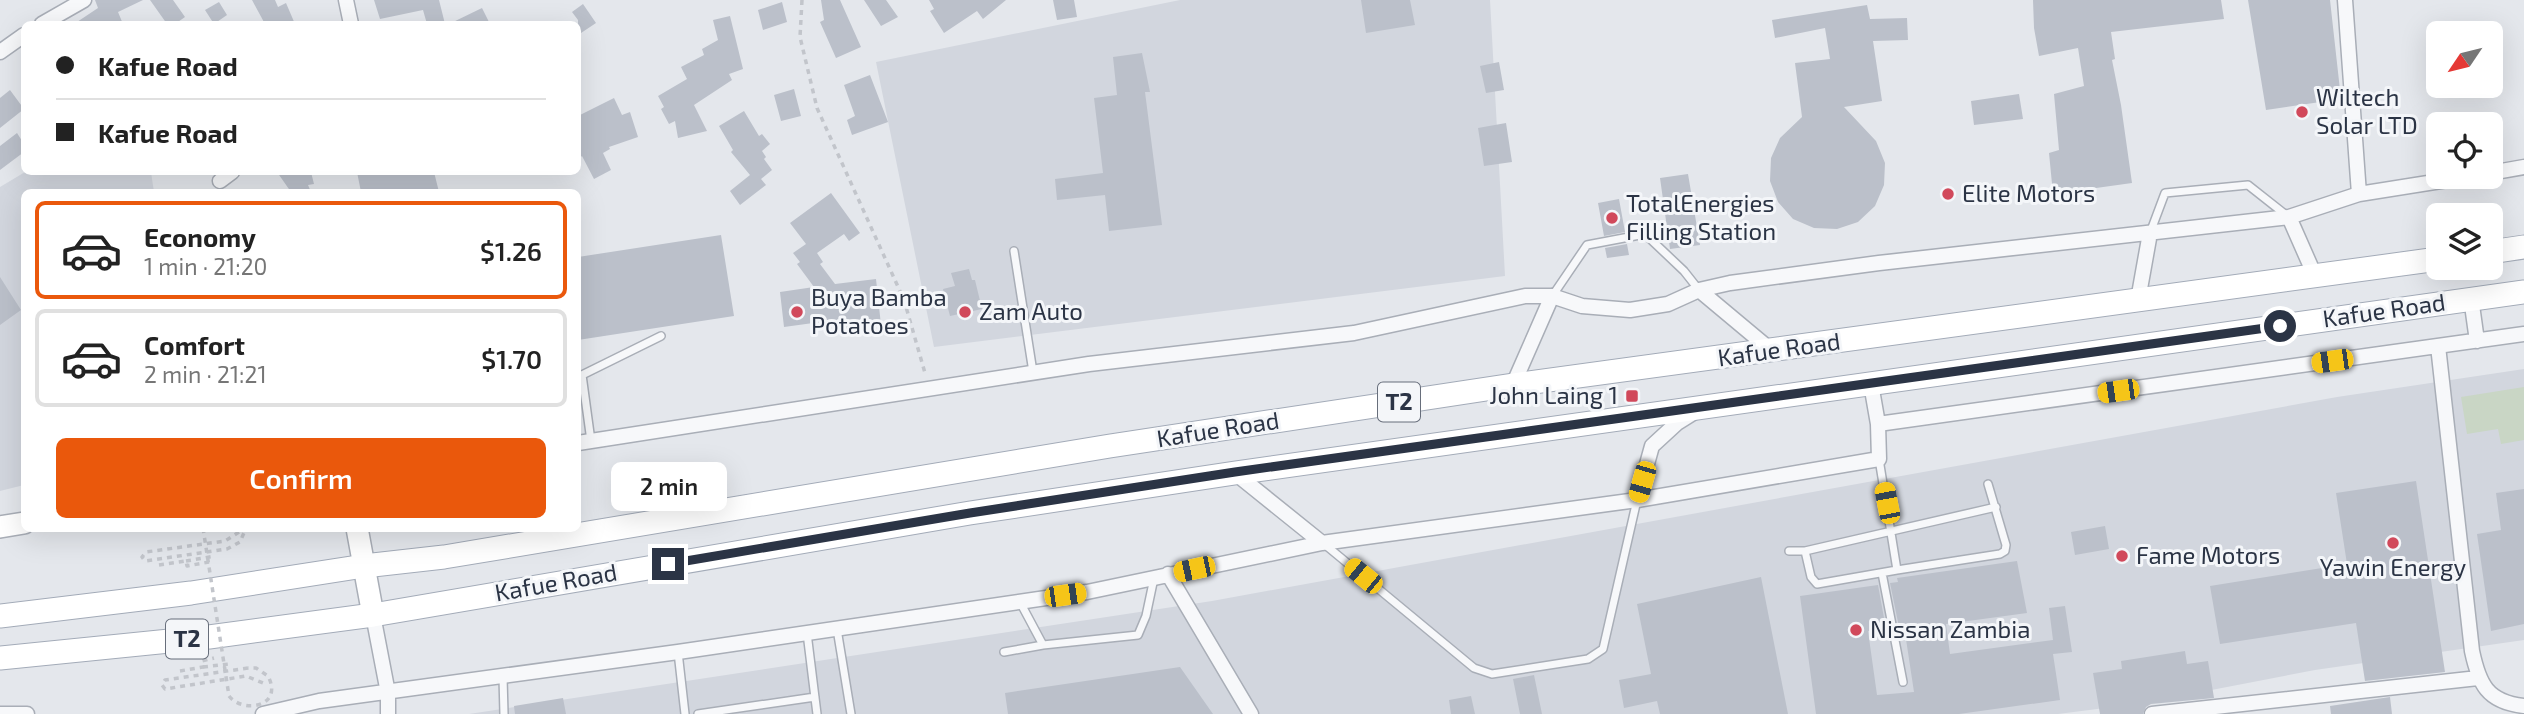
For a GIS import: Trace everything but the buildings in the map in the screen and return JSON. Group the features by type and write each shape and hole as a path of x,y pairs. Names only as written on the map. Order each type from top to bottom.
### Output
{"main road":[{"path":"2503,249 2524,247"},
{"name":"Kafue Road","path":"0,615 191,593 364,566 444,557 1110,446 1513,385 2426,261"},
{"name":"Kafue Road","path":"0,658 209,637 373,615 970,513 1235,472 2524,292"}],"street":[{"path":"47,21 84,0"},
{"path":"346,0 350,21"},
{"path":"2344,0 2359,194"},
{"path":"0,52 21,37"},
{"path":"2503,171 2524,167"},
{"path":"219,181 228,175"},
{"path":"584,442 1033,372 1354,333 1525,296 1552,296 1582,306 1630,310 1668,304 1699,290 1730,283 1880,263 2289,217 2359,194 2426,183"},
{"path":"2289,217 2315,276"},
{"path":"2138,300 2150,233"},
{"path":"1699,290 1772,351"},
{"path":"1513,385 1552,296"},
{"path":"2472,298 2477,341"},
{"path":"1878,424 2524,334"},
{"path":"2438,346 2472,651 2478,678 2491,694 2508,704 2524,706"},
{"path":"263,714 319,701 1087,592 1322,543 1637,500 1879,459 1878,424 1871,384"},
{"path":"1637,500 1653,446 1677,423 1703,407"},
{"path":"1235,472 1322,543"},
{"path":"0,527 21,524"},
{"path":"358,532 388,692 388,714"},
{"path":"1161,576 1251,714"},
{"path":"2152,714 2478,678"},
{"path":"0,714 27,714"}],"lane":[{"path":"2150,233 2165,193 2248,186 2289,217"},
{"path":"1552,296 1587,245 1645,234 1684,271 1699,290"},
{"path":"1014,251 1033,372"},
{"path":"584,442 582,375 661,337"},
{"path":"1879,459 1897,570"},
{"path":"1805,551 1811,576 1817,584 2000,554 2006,545 1988,484"},
{"path":"1322,543 1475,668 1492,674 1588,659 1603,649 1637,500"},
{"path":"1789,551 1805,551 1996,507"},
{"path":"1882,573 1903,682"},
{"path":"1004,652 1138,635 1161,576"},
{"path":"1020,601 1043,645"},
{"path":"837,628 851,714"},
{"path":"807,633 817,714"},
{"path":"678,652 685,714"},
{"path":"503,677 504,714"},
{"path":"698,714 815,697"}],"path":[{"path":"802,0 800,37 817,108 904,300 926,378 923,389"},
{"path":"204,532 209,562 223,657 225,670 227,683 229,696 232,703 243,711 263,708 272,697 272,683 268,676 256,668 248,668 236,670 224,671 165,680 163,687 179,687 192,684 205,682 219,680 232,678 246,676 263,683"},
{"path":"239,532 225,541 146,552 142,557 145,561 227,549 240,542 244,532"},
{"path":"159,565 215,555"},
{"path":"186,561 187,566 209,562"},
{"path":"203,667 202,661 223,657"},
{"path":"180,671 229,664"}],"shaded area":[{"path":"1180,0 1490,0 1505,276 934,347 876,62"},
{"path":"21,174 151,175 154,189 21,189 21,486 0,491 0,187"},
{"path":"2524,369 2524,640 2315,670 2144,703 2058,714 469,714 1212,601 2337,397"}],"green space":[{"path":"2524,387 2524,440 2501,444 2498,429 2467,434 2461,397"}],"place":[{"name":"Wiltech Solar LTD","path":"2302,112"},
{"name":"Elite Motors","path":"1948,194"},
{"name":"TotalEnergies Filling Station","path":"1612,218"},
{"name":"Buya Bamba Potatoes","path":"797,312"},
{"name":"Zam Auto","path":"965,312"},
{"name":"John Laing 1","path":"1632,396"},
{"name":"Yawin Energy","path":"2393,543"},
{"name":"Fame Motors","path":"2122,556"},
{"name":"Nissan Zambia","path":"1856,630"}],"route":[{"path":"668,564 1235,472 2280,326"}]}
